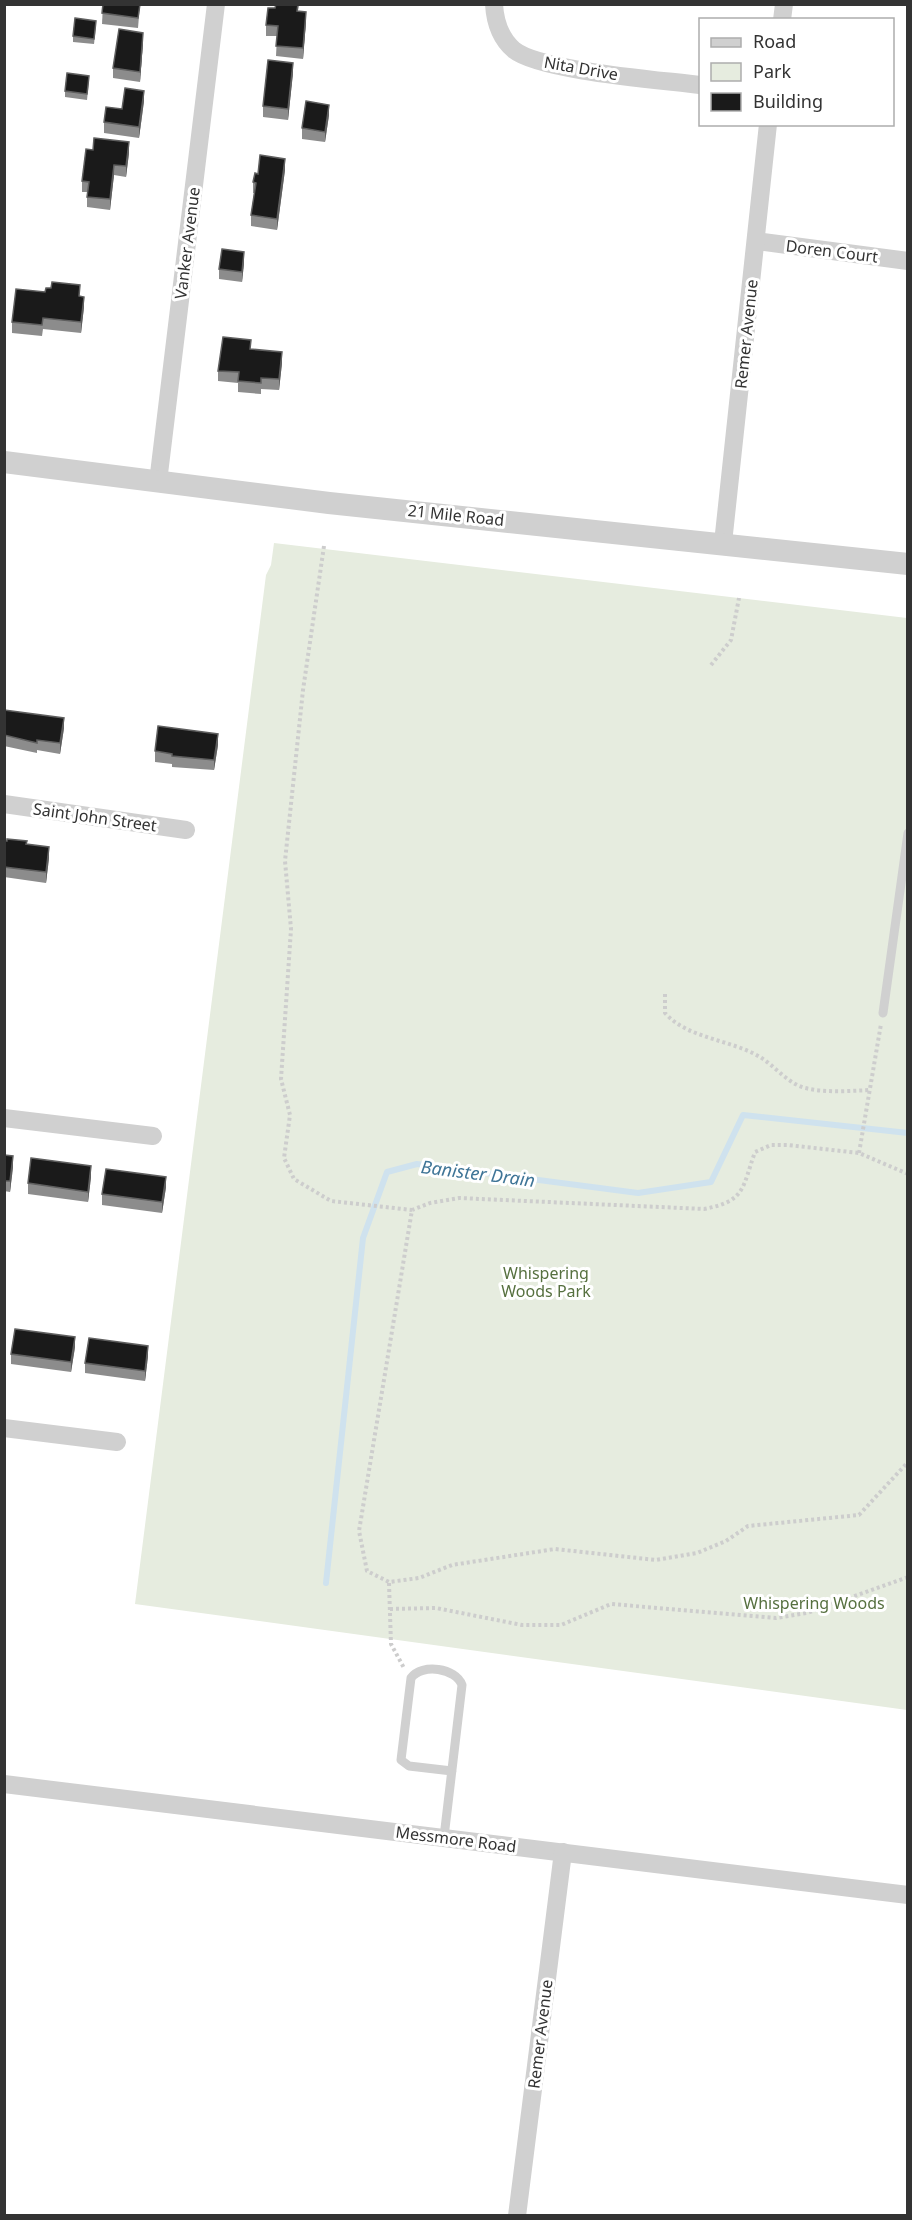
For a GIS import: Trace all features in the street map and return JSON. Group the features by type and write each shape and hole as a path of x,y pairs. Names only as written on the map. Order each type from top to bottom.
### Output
{"street":[{"name":"Vanker Avenue","path":"158,482 216,4"},
{"name":"Nita Drive","path":"494,4 499,30 505,40 522,55 579,70 699,85"},
{"name":"Remer Avenue","path":"723,543 768,126"},
{"name":"Doren Court","path":"756,241 908,261"},
{"name":"21 Mile Road","path":"4,462 329,502 908,564"},
{"name":"Saint John Street","path":"4,804 186,830"},
{"path":"4,1118 153,1136"},
{"path":"4,1428 117,1442"},
{"name":"Messmore Road","path":"4,1784 908,1895"},
{"name":"Remer Avenue","path":"517,2216 563,1852"}],"lane":[{"path":"883,1013 908,833"},
{"path":"444,1838 452,1771 462,1685 459,1677 452,1672 424,1669 415,1672 411,1678 401,1760 409,1766 452,1771"}],"path":[{"path":"324,546 303,690 285,861 291,929 281,1079 290,1116 284,1158 294,1179 332,1201 412,1210 430,1203 459,1198 704,1209 727,1205 739,1195 755,1152 771,1145 859,1153 908,1174"},
{"path":"711,665 731,640 739,598"},
{"path":"665,994 665,1013 675,1024 759,1056 786,1078 804,1088 830,1091 870,1090"},
{"path":"859,1153 883,1013"},
{"path":"412,1210 359,1531 367,1571 389,1582 419,1578 452,1565 555,1548 656,1560 697,1553 726,1541 748,1526 859,1515 908,1462"},
{"path":"390,1609 436,1608 522,1625 561,1625 610,1604 776,1618 807,1613 908,1576"},
{"path":"389,1582 391,1644 398,1660 411,1678"}],"green space":[{"name":"Whispering Woods Park","path":"274,543 907,618 907,1710 135,1604 266,575 271,565"}],"building":[{"path":"103,4 140,4 138,18 102,13"},
{"path":"276,4 298,4 297,11 306,12 303,48 276,46 278,26 266,25 268,8 275,8"},
{"path":"75,18 96,21 94,39 73,36"},
{"path":"119,29 143,33 140,72 113,68"},
{"path":"268,60 293,63 288,109 263,106"},
{"path":"67,73 89,76 87,94 65,91"},
{"path":"125,88 144,91 139,127 104,122 106,107 122,109"},
{"path":"306,101 329,105 325,132 302,128"},
{"path":"94,138 129,142 126,166 114,165 110,199 87,197 89,182 82,181 86,149 93,150"},
{"path":"260,155 285,159 277,219 251,215 256,183 253,182 255,173 258,174"},
{"path":"222,249 244,252 242,272 219,269"},
{"path":"52,282 80,285 79,296 84,297 81,322 43,318 42,325 12,322 16,289 45,292 46,288 51,288"},
{"path":"223,337 251,340 250,349 282,352 279,379 261,378 261,383 238,381 239,372 218,371"},
{"path":"4,710 64,718 60,743 37,740 37,743 4,735"},
{"path":"158,726 218,734 214,760 172,756 172,754 155,751"},
{"path":"7,839 49,847 46,872 4,867 4,841"},
{"path":"4,1155 13,1156 10,1181 4,1181"},
{"path":"31,1158 91,1166 88,1192 28,1183"},
{"path":"106,1169 166,1177 162,1202 102,1194"},
{"path":"15,1329 75,1337 71,1362 11,1354"},
{"path":"89,1338 148,1346 145,1371 85,1363"}],"waterway":[{"name":"Banister Drain","path":"326,1583 363,1238 387,1172 417,1164 638,1193 711,1182 743,1115 908,1133"}],"park label":[{"name":"Whispering Woods","path":"814,1603"}]}
